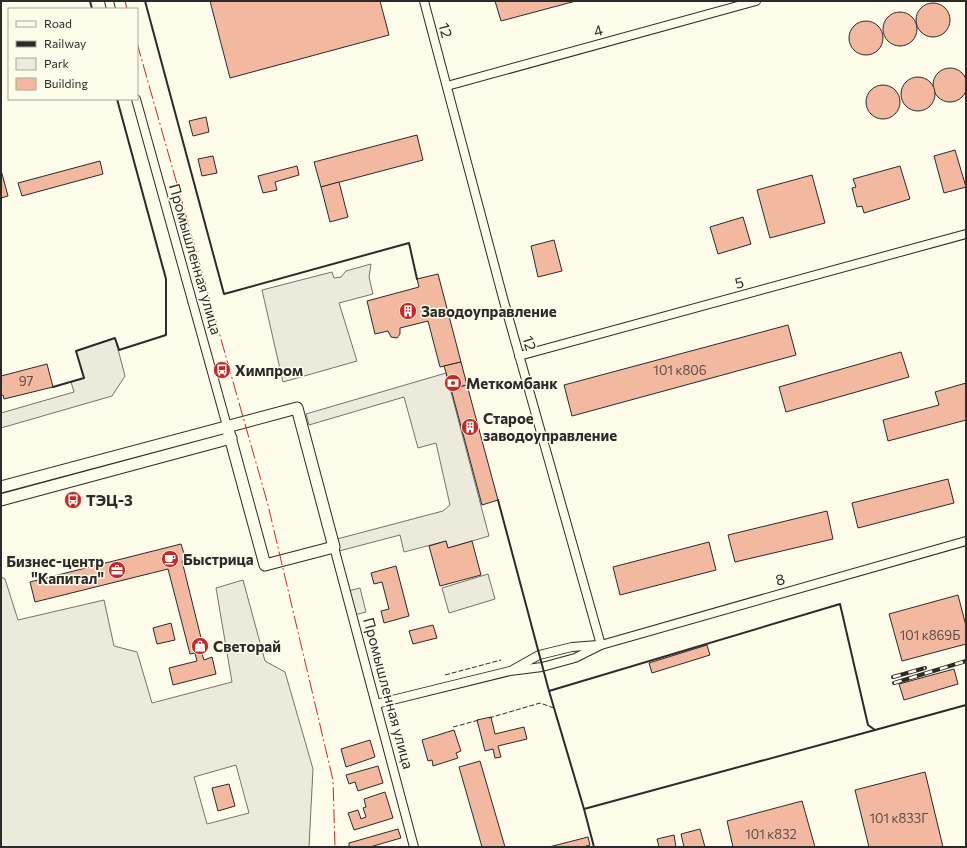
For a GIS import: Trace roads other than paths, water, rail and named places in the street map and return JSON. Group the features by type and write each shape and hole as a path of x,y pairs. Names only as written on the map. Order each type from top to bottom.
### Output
{"street":[{"name":"12","path":"424,1 519,356 601,645"},
{"name":"4","path":"447,86 756,1"},
{"name":"Промышленная улица","path":"136,100 265,565 334,547"},
{"name":"5","path":"519,356 966,234"},
{"name":"Промышленная улица","path":"1,487 297,408 414,847"},
{"path":"1,500 230,438"},
{"path":"98,461 101,473"},
{"name":"8","path":"601,645 966,541"},
{"path":"510,671 539,655 572,647 601,645"},
{"path":"376,704 510,671 542,667 575,658 601,645"}],"railway":[{"path":"894,683 966,661"},
{"path":"893,677 925,668"}],"place":[{"name":"Заводоуправление","path":"408,311"},
{"name":"Химпром","path":"222,370"},
{"name":"Меткомбанк","path":"453,383"},
{"name":"Старое заводоуправление","path":"470,427"},
{"name":"ТЭЦ-3","path":"73,500"},
{"name":"Быстрица","path":"170,559"},
{"name":"Бизнес-центр \"Капитал\"","path":"117,570"},
{"name":"Светорай","path":"200,646"}]}
